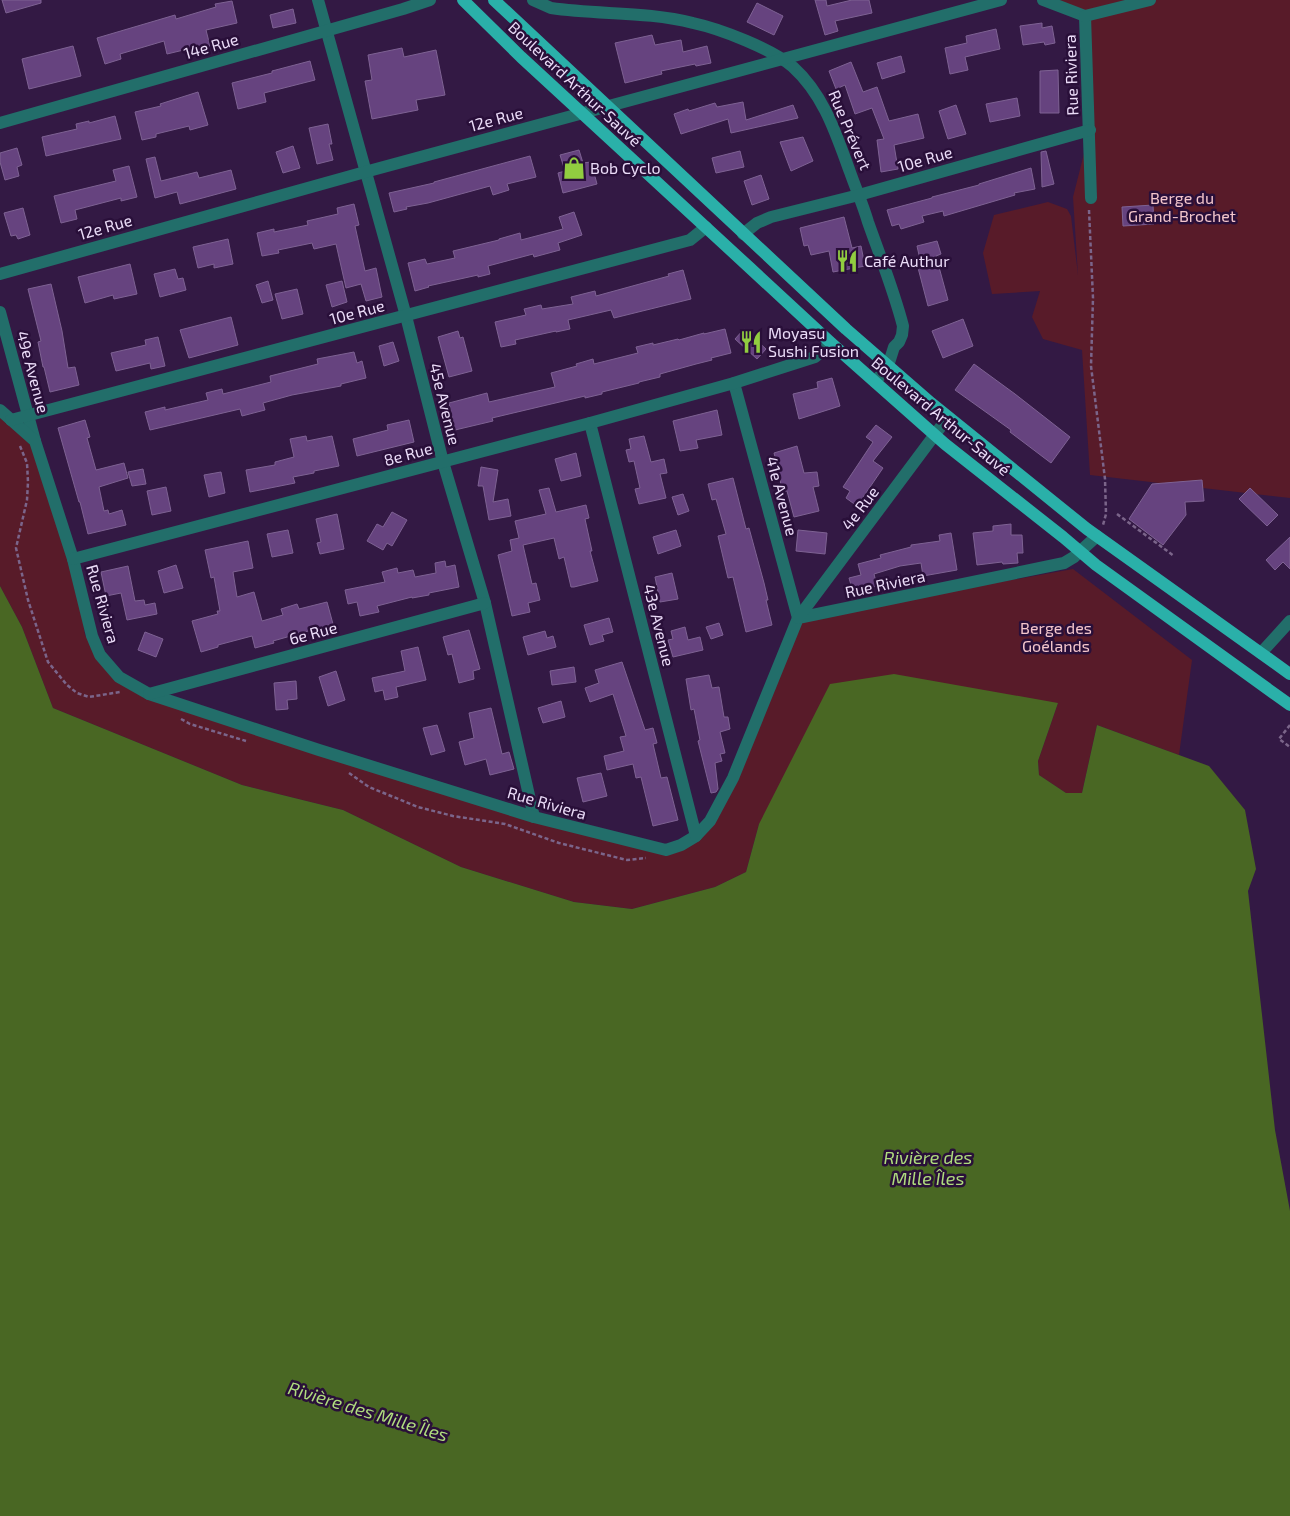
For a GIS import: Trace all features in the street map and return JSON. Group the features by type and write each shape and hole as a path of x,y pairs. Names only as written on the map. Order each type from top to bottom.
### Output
{"main road":[{"name":"Boulevard Arthur-Sauvé","path":"463,0 521,57 831,343 935,434 1080,552 1290,705"},
{"name":"Boulevard Arthur-Sauvé","path":"494,0 608,105 743,234 948,418 1097,536 1290,674"}],"street":[{"name":"45e Avenue","path":"318,0 406,316 443,462 485,603 534,817"},
{"name":"14e Rue","path":"0,123 430,0"},
{"name":"Rue Prévert","path":"533,0 550,8 667,18 694,23 730,34 782,60 799,72 815,91 834,128 894,295 902,326 902,335 894,348 888,366 875,382"},
{"name":"12e Rue","path":"0,274 608,105 1001,0"},
{"path":"1043,0 1085,16"},
{"name":"Rue Riviera","path":"1090,203 1090,130 1085,16 1150,0"},
{"name":"10e Rue","path":"743,234 757,223 771,217 859,195 1090,130"},
{"name":"10e Rue","path":"11,420 690,240 706,227"},
{"name":"49e Avenue","path":"0,312 35,441"},
{"name":"8e Rue","path":"73,559 590,423 734,383 815,357 831,343"},
{"name":"41e Avenue","path":"734,383 798,618"},
{"path":"0,410 35,441"},
{"name":"4e Rue","path":"798,618 948,418"},
{"name":"43e Avenue","path":"590,423 696,836"},
{"name":"Rue Riviera","path":"35,441 73,559 92,636 100,655 119,677 149,694 328,752 534,817 666,850"},
{"name":"Rue Riviera","path":"798,618 1064,563 1080,552 1097,536"},
{"name":"6e Rue","path":"149,694 485,603"},
{"path":"666,850 681,846 696,836 710,821 734,778 798,618"},
{"path":"1262,653 1290,622"}],"path":[{"path":"1090,203 1093,298 1091,366 1103,463 1106,509 1106,520 1097,536"},
{"path":"20,444 27,463 28,482 27,500 16,548 28,600 48,662 68,685 77,692 89,697 126,692"},
{"path":"1117,514 1174,556"},
{"path":"174,715 190,724 247,741"},
{"path":"1290,725 1279,739 1290,748"},
{"path":"346,771 369,787 418,807 453,816 505,824 559,843 627,860 642,860 666,850"}],"green space":[{"name":"Berge du Grand-Brochet","path":"1055,0 1290,0 1290,498 1090,475 1082,350 1043,339 1032,317 1040,291 992,294 983,253 994,215 1048,202 1067,209 1071,216 1078,275 1073,197 1090,130 1085,16"},
{"name":"Berge des Goélands","path":"0,410 35,441 73,559 85,635 100,661 143,694 665,851 710,821 798,618 1073,569 1192,660 1179,755 1097,725 1082,793 1066,793 1039,775 1038,761 1058,703 759,824 746,872 715,887 632,909 574,902 461,867 343,810 242,785 53,708 22,627 0,586"}],"water":[{"name":"Rivière des Mille Îles","path":"0,586 22,627 53,708 242,785 343,810 461,867 574,902 632,909 715,887 746,872 759,824 830,684 894,674 1058,703 1038,761 1039,775 1066,793 1082,793 1097,725 1209,766 1245,810 1256,869 1248,891 1275,1130 1290,1211 1290,1516 0,1516"}],"building":[{"path":"2,0 41,0 41,3 6,13"},
{"path":"815,0 826,0 827,6 852,0 869,0 872,13 835,21 838,31 825,35"},
{"path":"232,1 237,23 206,30 210,46 167,54 164,41 120,54 121,59 105,64 97,38 175,15 176,19 216,7 215,4"},
{"path":"757,3 783,16 774,35 747,22"},
{"path":"293,9 296,23 273,28 270,15"},
{"path":"1042,23 1042,28 1052,26 1055,43 1045,45 1044,42 1023,45 1020,26"},
{"path":"996,29 1000,49 965,57 968,70 950,74 945,48 967,43 966,36"},
{"path":"652,35 655,45 681,40 683,52 707,46 711,63 696,66 695,64 661,71 662,74 625,83 615,43"},
{"path":"73,46 81,76 29,89 22,59"},
{"path":"402,48 404,57 436,50 445,95 416,100 418,110 372,119 365,81 372,80 368,55"},
{"path":"901,56 905,72 882,79 877,63"},
{"path":"310,61 315,80 264,93 266,102 238,109 232,83"},
{"path":"851,62 863,92 877,87 889,121 918,114 924,138 894,145 898,169 881,172 877,140 884,139 872,108 855,114 845,85 836,89 829,71"},
{"path":"1058,70 1059,113 1040,113 1040,71"},
{"path":"198,92 208,125 190,130 189,126 156,134 156,137 142,140 135,112 161,106 160,104"},
{"path":"1017,98 1020,116 990,122 986,104"},
{"path":"743,102 746,120 793,105 798,118 731,133 728,119 681,134 674,114 715,103 717,107"},
{"path":"956,105 966,134 948,139 939,111"},
{"path":"115,116 121,139 46,156 42,137 77,129 76,124 89,121 89,123"},
{"path":"328,124 332,144 329,144 333,160 317,164 309,128"},
{"path":"803,137 813,161 791,171 780,142"},
{"path":"293,146 300,168 283,173 276,152"},
{"path":"17,148 22,165 17,167 19,176 5,180 0,162 0,153"},
{"path":"579,150 583,163 591,162 597,184 563,193 558,173 565,171 560,155"},
{"path":"740,151 744,167 716,173 712,158"},
{"path":"1046,151 1054,184 1042,187 1041,152"},
{"path":"530,156 536,177 507,184 509,190 493,195 490,186 406,207 407,209 394,212 389,193 434,183"},
{"path":"155,157 161,181 197,172 199,178 231,170 236,189 180,204 177,192 155,198 146,159"},
{"path":"129,166 137,197 121,201 121,198 75,210 77,219 61,223 54,196 116,181 113,170"},
{"path":"1031,168 1035,189 1014,193 1015,195 944,216 943,211 922,216 924,222 901,229 899,224 892,226 887,210 979,185"},
{"path":"761,175 769,199 752,205 744,181"},
{"path":"354,204 359,225 355,226 365,271 376,268 382,297 366,301 361,284 346,288 336,244 314,249 312,243 278,250 279,253 262,256 257,233 274,229 274,232 308,225 307,221 338,214 337,208"},
{"path":"1153,205 1154,224 1123,226 1122,207"},
{"path":"23,208 30,235 18,239 16,235 11,236 4,213"},
{"path":"574,212 582,235 558,243 560,250 534,257 533,254 488,266 490,274 428,286 415,291 408,263 425,259 427,264 455,258 453,251 520,233 521,240 563,229 559,217"},
{"path":"844,217 852,248 861,246 865,266 833,272 829,251 811,255 808,245 804,246 800,228"},
{"path":"228,239 233,264 214,268 214,264 198,268 193,247"},
{"path":"937,241 941,254 936,256 948,300 928,306 917,264 921,264 917,246"},
{"path":"130,264 137,294 114,299 113,295 85,303 78,277"},
{"path":"175,269 178,279 183,278 186,290 160,297 154,274"},
{"path":"683,270 691,299 614,318 611,310 568,320 570,329 515,340 516,344 501,347 495,322 526,315 524,309 541,305 542,309 573,304 571,297 595,291 596,296 669,276 668,274"},
{"path":"268,281 273,300 262,303 256,285"},
{"path":"342,281 347,302 332,307 326,285"},
{"path":"51,284 68,368 75,367 79,385 50,392 38,342 41,341 28,289"},
{"path":"297,289 303,314 282,319 275,294"},
{"path":"231,317 238,345 189,358 180,330"},
{"path":"963,319 973,346 943,358 932,331"},
{"path":"725,329 731,353 660,374 660,377 602,392 602,394 585,398 585,396 492,418 493,421 455,430 449,403 487,393 489,402 555,387 551,373 577,366 576,364 593,359 594,364 638,353 636,347 679,340"},
{"path":"744,329 766,349 757,359 735,339"},
{"path":"458,331 460,338 463,337 472,371 449,377 438,337"},
{"path":"158,337 165,366 151,369 150,363 116,371 111,353 146,345 145,340"},
{"path":"393,342 399,361 384,366 379,346"},
{"path":"354,352 357,363 362,361 366,378 341,384 341,386 292,395 263,403 265,410 242,416 240,409 150,430 145,412 165,407 165,410 208,400 206,393 222,389 223,394 271,382 270,376 318,364 317,359"},
{"path":"974,364 1070,437 1051,463 1010,432 1011,430 955,390"},
{"path":"832,378 840,406 799,419 793,394 818,388 817,382"},
{"path":"717,410 722,435 696,440 698,448 680,451 673,421"},
{"path":"85,420 90,437 87,438 96,470 124,463 128,478 99,487 104,511 108,510 109,514 122,510 126,525 88,534 58,428"},
{"path":"409,420 414,442 357,456 353,439 388,430 387,425"},
{"path":"876,425 892,437 873,461 883,468 857,506 846,498 850,491 843,487 873,442 866,437"},
{"path":"306,436 307,441 332,436 339,466 293,477 295,483 250,492 246,470 275,465 275,462 294,457 290,439"},
{"path":"644,436 651,462 664,459 667,473 660,474 666,498 639,504 635,489 640,488 634,461 629,462 626,450 631,449 629,439"},
{"path":"797,446 804,473 817,472 819,486 813,487 819,511 794,517 787,491 782,491 774,453"},
{"path":"576,453 581,476 561,481 555,459"},
{"path":"481,467 498,470 493,502 508,499 511,516 489,520 483,486 478,486"},
{"path":"143,469 146,484 132,486 128,472"},
{"path":"221,472 225,493 209,497 204,475"},
{"path":"733,478 746,529 749,528 764,583 772,625 746,632 733,577 728,578 718,536 726,534 716,499 712,500 708,484"},
{"path":"1202,480 1204,501 1185,502 1186,515 1163,545 1129,519 1152,484"},
{"path":"166,487 171,511 152,515 147,491"},
{"path":"549,488 556,512 586,505 589,518 585,519 592,551 590,551 598,581 571,587 564,557 559,559 554,538 523,545 532,584 536,583 540,600 528,603 530,612 512,616 498,555 512,551 510,540 519,538 515,521 546,514 539,490"},
{"path":"1250,488 1278,515 1267,526 1239,499"},
{"path":"683,494 689,511 678,515 672,497"},
{"path":"392,512 407,520 392,546 387,543 383,550 367,541 377,524 383,527"},
{"path":"337,514 344,549 320,554 317,543 321,542 316,519"},
{"path":"1011,524 1011,535 1022,535 1023,553 1017,553 1018,563 1003,564 1002,562 977,565 973,533 993,531 993,526"},
{"path":"288,530 293,553 272,557 267,534"},
{"path":"676,530 681,546 658,554 653,537"},
{"path":"798,530 827,533 825,554 796,551"},
{"path":"951,533 957,570 923,576 921,563 900,566 874,574 877,586 853,592 849,578 861,575 858,564 881,558 880,555 911,547 911,545 940,541 939,535"},
{"path":"1290,537 1290,569 1283,562 1275,570 1266,560"},
{"path":"248,541 253,568 233,572 237,597 254,592 262,621 283,615 281,609 297,604 299,609 327,602 333,624 255,648 252,636 218,645 218,647 201,652 192,621 218,614 217,611 220,611 214,577 211,578 205,550"},
{"path":"445,561 446,567 455,565 459,587 377,606 379,612 360,616 357,602 348,604 345,590 385,582 382,572 397,568 398,573 413,570 415,577 436,573 435,563"},
{"path":"176,565 183,588 164,593 158,571"},
{"path":"128,566 135,601 144,600 145,605 155,603 157,614 127,620 121,593 106,596 101,572"},
{"path":"672,573 678,599 660,602 655,577"},
{"path":"609,618 613,632 602,635 604,641 590,645 584,625"},
{"path":"719,623 723,635 711,639 706,627"},
{"path":"685,627 688,640 700,637 703,650 673,657 668,640 673,639 671,631"},
{"path":"469,630 480,669 473,671 474,679 459,683 452,654 448,655 443,637"},
{"path":"545,631 547,638 553,636 556,647 528,655 523,637"},
{"path":"145,632 163,639 156,657 138,650"},
{"path":"418,647 426,680 396,687 398,697 385,700 383,690 375,692 372,678 405,671 401,651"},
{"path":"622,662 645,730 653,728 657,743 653,744 661,778 667,777 678,820 653,826 641,777 636,778 633,764 607,770 604,756 624,751 620,737 626,736 613,694 590,702 585,688 599,683 595,670"},
{"path":"574,667 576,682 552,685 550,671"},
{"path":"336,671 345,700 328,706 319,677"},
{"path":"709,675 712,688 719,687 724,717 728,717 730,729 720,732 725,753 720,754 722,761 715,763 718,789 716,792 711,793 698,741 700,740 694,709 691,710 686,679"},
{"path":"296,681 297,699 287,700 288,709 276,710 274,683"},
{"path":"561,701 565,717 543,723 538,708"},
{"path":"491,708 502,754 509,752 514,769 490,775 486,759 465,765 459,742 474,738 469,713"},
{"path":"437,725 445,751 431,755 423,728"},
{"path":"601,773 607,796 583,802 577,778"}],"place":[{"name":"Bob Cyclo","path":"574,168"},
{"name":"Café Authur","path":"847,261"},
{"name":"Moyasu Sushi Fusion","path":"751,342"}]}
